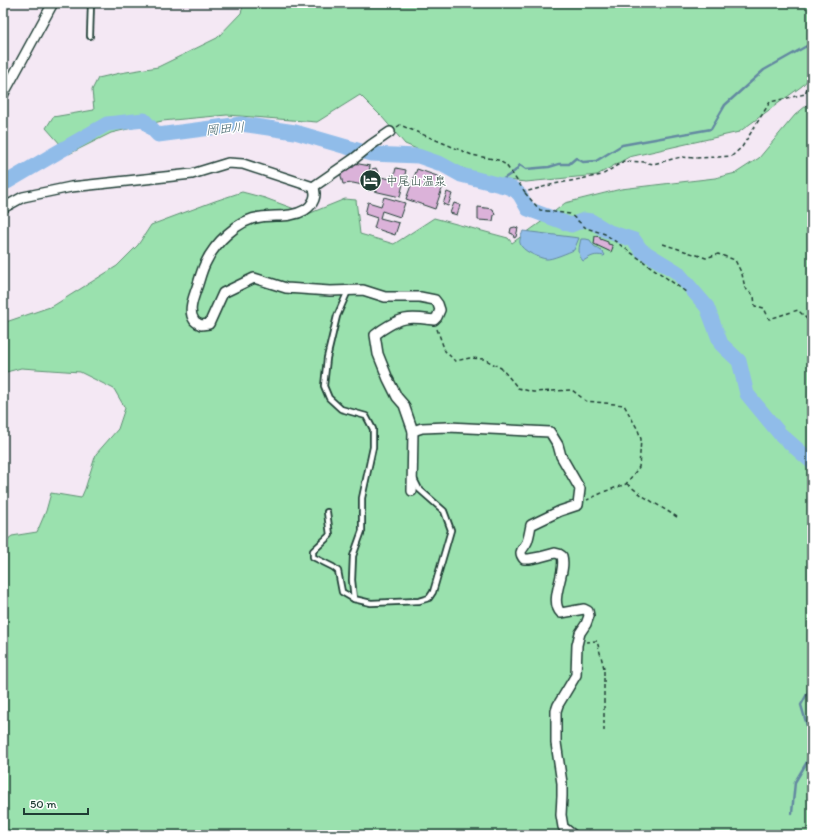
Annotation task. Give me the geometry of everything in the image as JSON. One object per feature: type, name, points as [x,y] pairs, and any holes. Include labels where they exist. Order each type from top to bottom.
[{"type":"street","points":[[3,95],[53,3]]},
{"type":"street","points":[[313,187],[390,132]]},
{"type":"street","points":[[3,208],[23,196],[71,187],[192,174],[228,163],[243,164],[313,187]]},
{"type":"street","points":[[313,187],[315,190],[315,198],[311,205],[305,210],[292,215],[259,217],[242,223],[224,236],[204,265],[192,303],[191,311],[194,319],[201,325],[209,324],[223,294],[254,278],[286,288],[330,291],[363,290],[385,297],[420,297],[434,300],[438,304],[440,310],[434,320],[423,318],[405,319],[383,328],[375,335],[378,354],[397,397],[404,405],[413,431],[412,491]]},
{"type":"street","points":[[413,431],[422,428],[448,427],[550,432],[558,445],[560,456],[580,489],[578,505],[560,511],[531,525],[527,542],[521,550],[521,556],[524,559],[555,553],[562,556],[564,564],[558,590],[558,610],[561,613],[584,609],[588,611],[589,616],[580,633],[578,642],[576,675],[558,705],[556,712],[556,743],[562,783],[561,821],[563,827],[573,835]]},
{"type":"lane","points":[[90,36],[91,3]]},
{"type":"lane","points":[[348,290],[337,316],[327,358],[324,386],[330,398],[341,409],[366,416],[373,429],[373,447],[362,498],[362,531],[354,556],[352,580],[354,599]]},
{"type":"lane","points":[[327,512],[330,535],[313,551],[313,557],[338,571],[342,592],[354,599],[371,603],[419,601],[429,598],[433,592],[451,530],[444,511],[419,489],[412,476]]},
{"type":"path","points":[[525,192],[554,184],[602,175],[624,161],[653,164],[681,156],[703,158],[732,156],[742,147],[770,102],[805,94],[812,74]]},
{"type":"path","points":[[390,132],[400,125],[472,154],[498,160],[506,165],[540,210],[570,214],[586,228],[605,234],[686,292]]},
{"type":"path","points":[[663,244],[706,258],[718,254],[735,260],[742,274],[745,288],[754,296],[755,306],[764,308],[769,319],[798,310],[812,324]]},
{"type":"path","points":[[434,320],[445,351],[455,361],[470,358],[484,358],[501,368],[518,388],[532,392],[572,390],[586,401],[624,405],[638,430],[640,439],[639,467],[626,484],[606,491],[578,505]]},
{"type":"path","points":[[626,484],[642,496],[677,517]]},
{"type":"path","points":[[578,642],[597,642],[604,668],[604,734]]},
{"type":"green space","points":[[244,3],[812,3],[812,75],[802,86],[739,132],[629,157],[597,175],[526,182],[486,178],[405,144],[382,117],[360,95],[317,122],[227,115],[162,121],[111,133],[69,154],[46,128],[53,117],[94,110],[92,90],[98,78],[158,67],[217,38],[241,13]]},
{"type":"green space","points":[[812,101],[812,835],[3,835],[3,543],[12,536],[37,532],[46,511],[51,493],[81,498],[96,454],[118,429],[125,408],[114,389],[80,372],[21,368],[3,373],[3,323],[53,306],[117,266],[138,245],[151,225],[242,192],[265,198],[308,214],[345,199],[356,200],[360,234],[394,244],[434,218],[508,238],[512,243],[565,203],[621,189],[715,178],[736,173],[759,158],[795,115]]},
{"type":"water","points":[[523,231],[579,238],[574,250],[546,259],[531,254],[521,246],[520,240]]},
{"type":"water","points":[[581,239],[590,240],[594,246],[605,255],[593,256],[583,261],[579,253]]},
{"type":"building","points":[[354,163],[370,166],[369,173],[373,174],[372,169],[376,168],[380,177],[391,179],[392,175],[394,176],[396,168],[406,170],[400,197],[374,191],[376,185],[367,184],[367,186],[353,183],[343,184],[340,172],[348,171],[347,168],[354,167]]},
{"type":"building","points":[[417,169],[440,177],[437,184],[443,186],[435,209],[406,199]]},
{"type":"building","points":[[447,192],[452,194],[448,206],[443,204]]},
{"type":"building","points":[[384,197],[405,203],[400,217],[382,211],[380,218],[399,223],[395,235],[374,228],[377,218],[365,214],[368,202],[381,206]]},
{"type":"building","points":[[454,203],[460,205],[457,215],[450,213]]},
{"type":"building","points":[[478,207],[493,209],[495,215],[493,221],[478,220]]},
{"type":"building","points":[[511,228],[518,228],[516,237],[514,238],[513,234],[510,233]]},
{"type":"building","points":[[595,236],[600,237],[600,239],[612,245],[613,247],[611,252],[594,244]]},
{"type":"waterway","points":[[496,184],[515,171],[520,165],[526,169],[569,164],[576,158],[583,162],[596,161],[622,145],[711,129],[725,105],[764,70],[812,43]]},
{"type":"waterway","name":"岡田川","points":[[3,182],[7,182],[107,124],[144,120],[158,135],[241,124],[295,132],[371,154],[418,156],[441,164],[461,175],[508,187],[515,190],[520,195],[528,209],[571,225],[584,220],[591,221],[609,232],[634,240],[641,250],[677,272],[707,307],[721,344],[739,361],[747,394],[780,434],[812,462]]},
{"type":"waterway","points":[[812,685],[801,705],[808,729],[812,736]]},
{"type":"waterway","points":[[792,813],[795,782],[807,762],[812,747]]},
{"type":"place","name":"中尾山温泉","points":[[371,181]]}]
